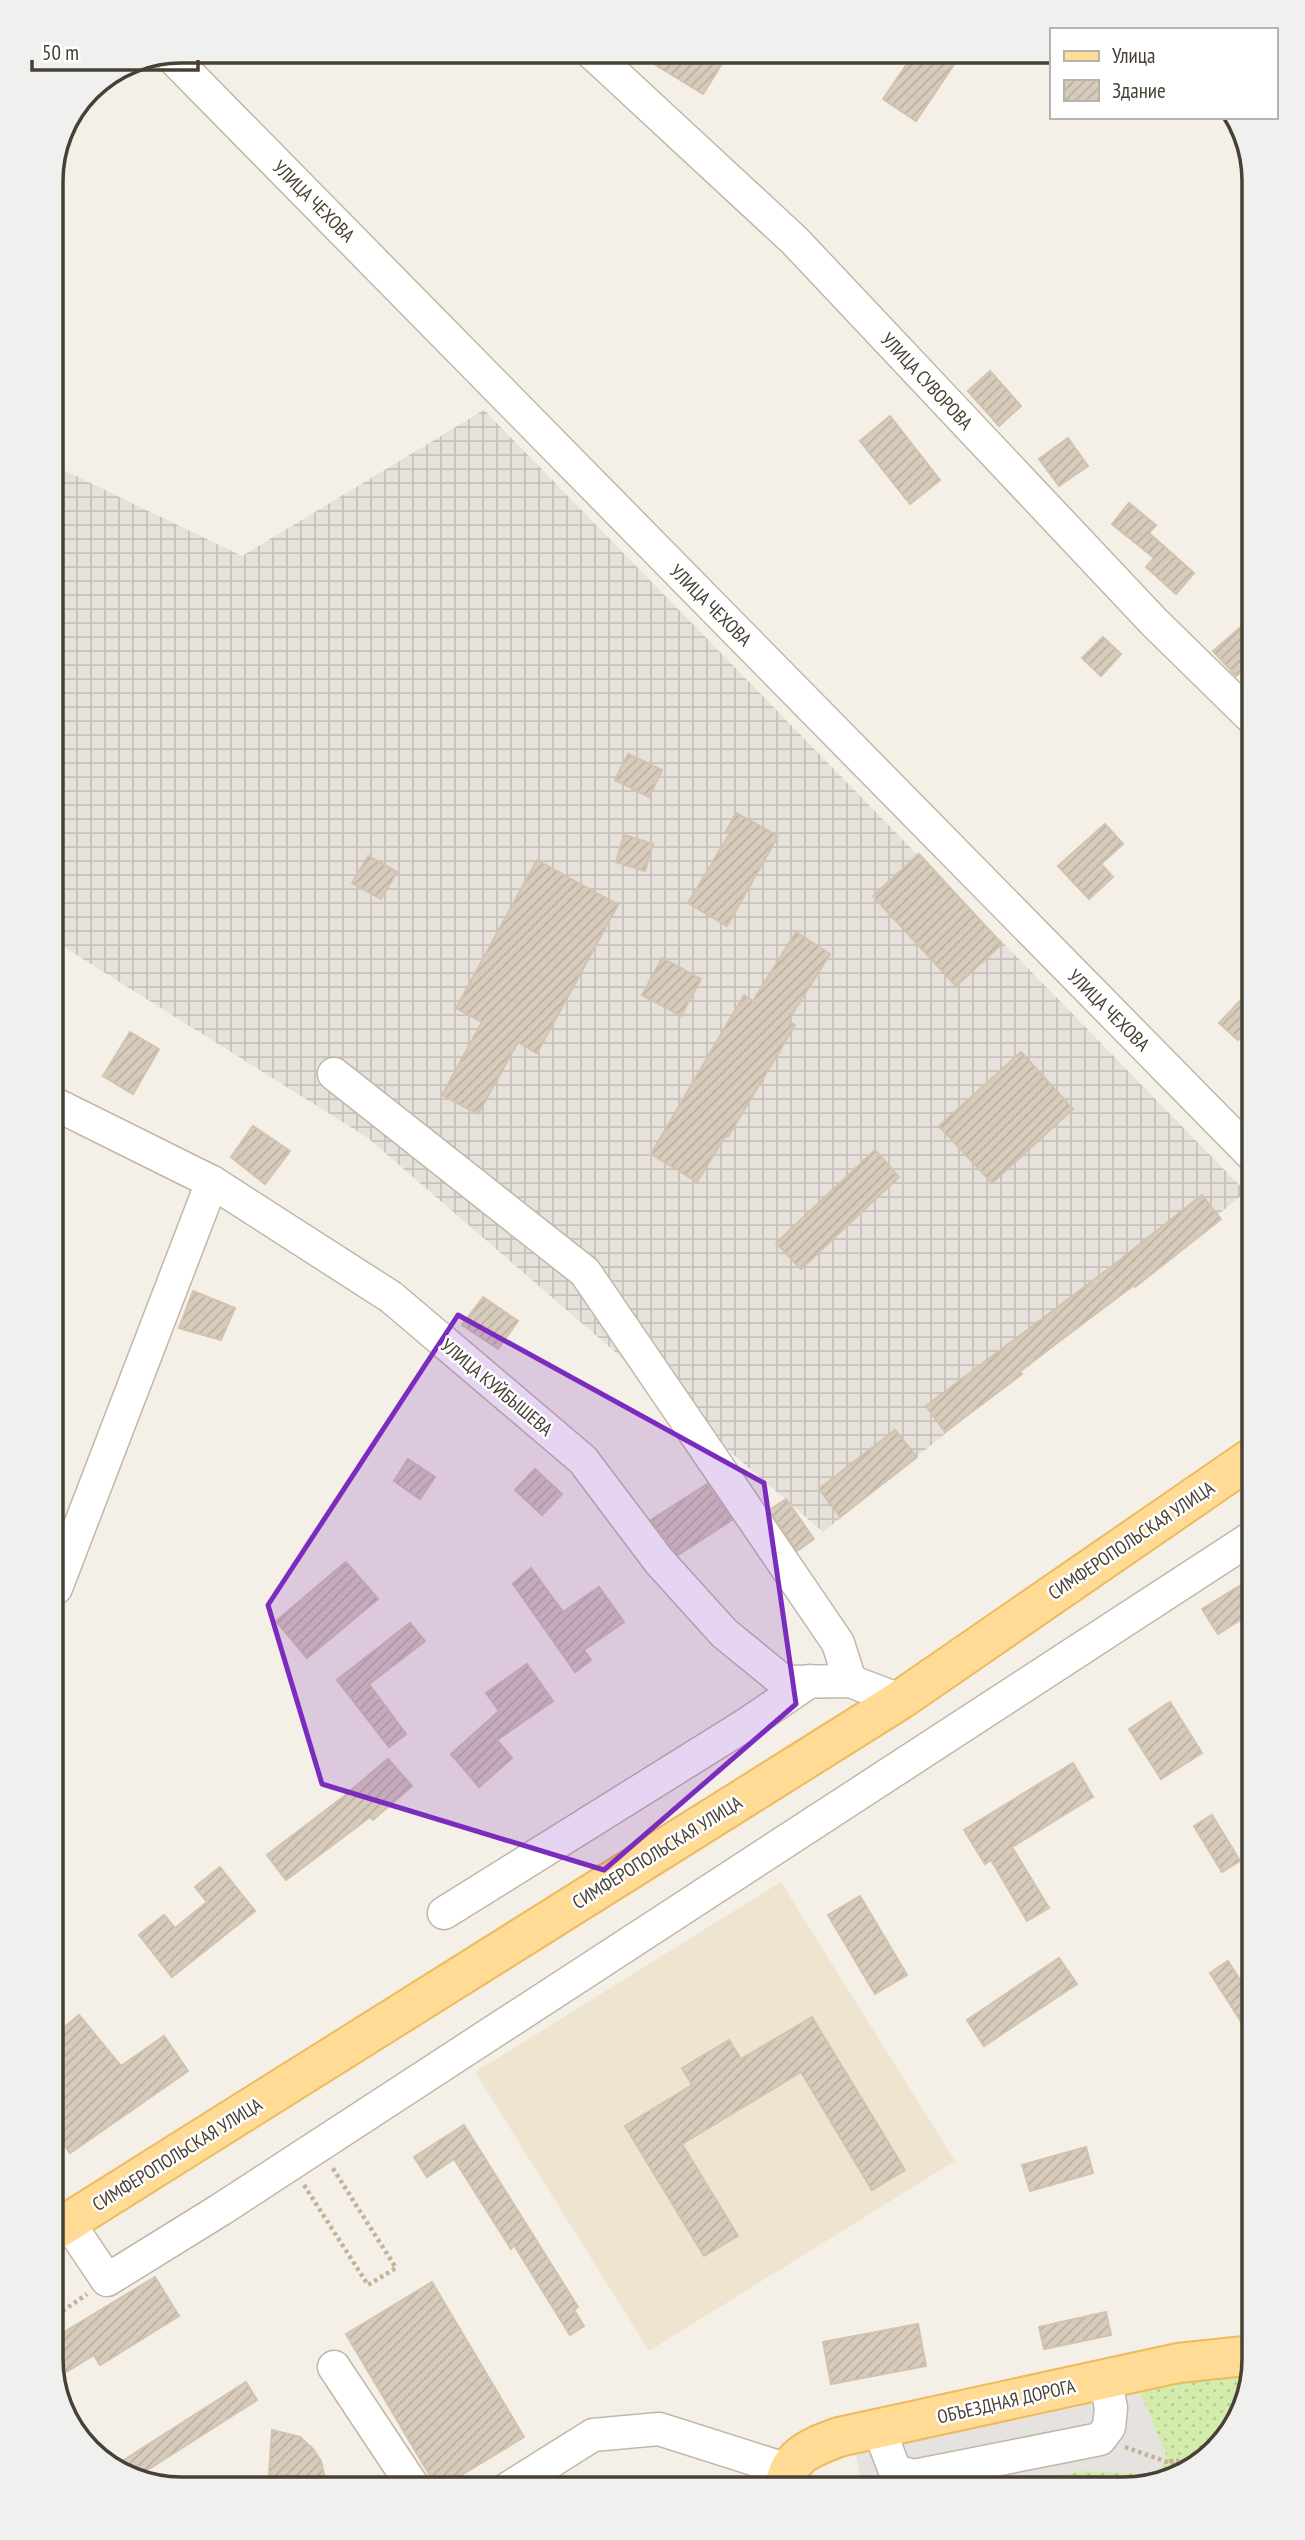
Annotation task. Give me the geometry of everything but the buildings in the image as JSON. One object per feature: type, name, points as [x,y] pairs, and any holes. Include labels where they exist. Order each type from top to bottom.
[{"type":"main road","name":"СИМФЕРОПОЛЬСКАЯ УЛИЦА","points":[[63,2225],[900,1700],[1242,1464]]},
{"type":"main road","name":"ОБЪЕЗДНАЯ ДОРОГА","points":[[787,2477],[795,2461],[809,2448],[839,2437],[1178,2363],[1242,2356]]},
{"type":"street","name":"УЛИЦА ЧЕХОВА","points":[[178,63],[1242,1145]]},
{"type":"street","name":"УЛИЦА СУВОРОВА","points":[[603,63],[795,241],[1154,622],[1242,708]]},
{"type":"street","points":[[334,1074],[585,1272],[838,1643],[849,1681]]},
{"type":"street","name":"УЛИЦА КУЙБЫШЕВА","points":[[63,1110],[212,1182],[391,1297],[583,1461],[659,1561],[724,1633],[784,1682],[849,1681],[900,1700]]},
{"type":"street","points":[[63,1570],[212,1182]]},
{"type":"street","points":[[63,2230],[107,2280],[318,2146],[1242,1544]]},
{"type":"street","points":[[444,1913],[750,1722],[810,1681]]},
{"type":"street","points":[[334,2367],[407,2477]]},
{"type":"street","points":[[879,2429],[895,2472],[914,2476],[1100,2439],[1109,2427],[1111,2408],[1105,2378]]},
{"type":"street","points":[[526,2477],[593,2435],[659,2429],[779,2477]]},
{"type":"path","points":[[290,2163],[368,2285],[396,2267],[318,2146]]},
{"type":"path","points":[[63,2311],[107,2280]]},
{"type":"path","points":[[1100,2439],[1175,2465]]},
{"type":"path","points":[[1165,2461],[1183,2461]]},
{"type":"highlighted area","points":[[458,1315],[764,1483],[796,1704],[604,1870],[322,1784],[268,1605]]},
{"type":"shaded area","points":[[484,410],[1242,1188],[1242,1195],[823,1532],[368,1138],[63,947],[63,470],[242,556]]},
{"type":"shaded area","points":[[781,1882],[955,2161],[649,2351],[475,2072]]},
{"type":"shaded area","points":[[1139,2390],[1166,2454],[1161,2471],[1151,2474],[1080,2471],[1049,2477],[860,2477],[856,2455]]},
{"type":"green space","points":[[1194,2374],[1241,2374],[1230,2411],[1213,2437],[1183,2461],[1147,2475],[878,2477],[973,2422]]}]
